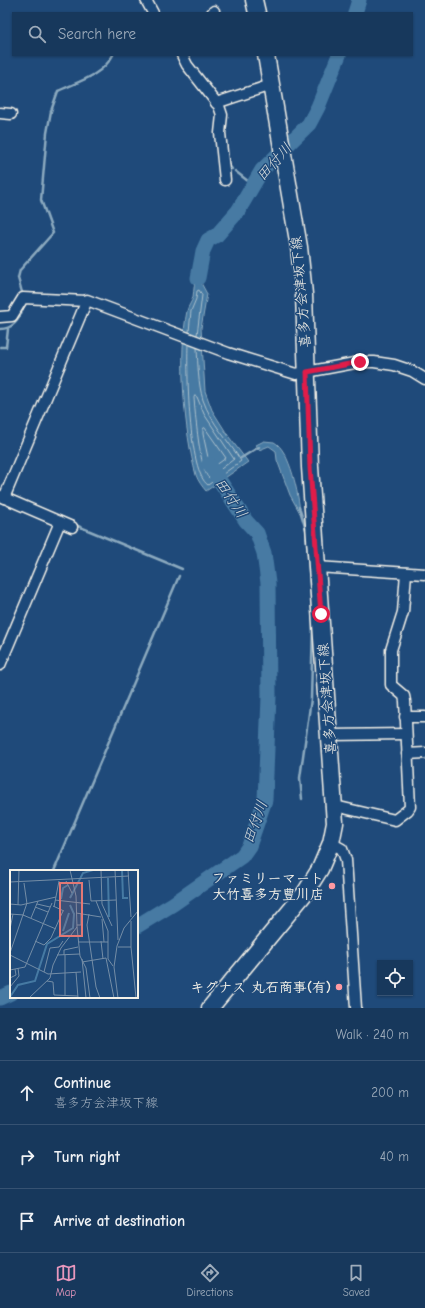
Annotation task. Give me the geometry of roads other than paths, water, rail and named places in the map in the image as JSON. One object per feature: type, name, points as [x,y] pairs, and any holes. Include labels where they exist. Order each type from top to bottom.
[{"type":"main road","points":[[254,0],[257,12]]},
{"type":"main road","name":"喜多方会津坂下線","points":[[210,1008],[305,893],[320,869],[331,843],[335,822],[310,467],[305,311],[299,247],[266,56]]},
{"type":"street","points":[[146,0],[152,12]]},
{"type":"street","points":[[182,56],[187,65],[216,103],[222,115],[220,134],[226,180]]},
{"type":"street","points":[[216,103],[271,85]]},
{"type":"street","points":[[0,113],[11,114]]},
{"type":"street","points":[[0,318],[12,316],[23,298],[86,301],[286,372],[296,374],[360,362],[379,362],[412,372],[425,379]]},
{"type":"street","points":[[72,527],[2,497],[86,301]]},
{"type":"street","points":[[0,665],[60,522]]},
{"type":"street","points":[[317,567],[425,574]]},
{"type":"street","points":[[335,806],[390,820],[395,820],[408,810],[410,801],[404,696],[391,685],[390,656],[403,612],[406,573]]},
{"type":"street","points":[[405,717],[425,717]]},
{"type":"street","points":[[330,735],[406,734]]},
{"type":"street","points":[[407,754],[425,753]]},
{"type":"street","points":[[331,843],[342,849],[346,860],[356,1008]]},
{"type":"water","points":[[204,253],[200,281],[207,294],[201,328],[205,391],[212,410],[229,437],[248,462],[206,491],[197,477],[188,438],[183,371],[184,329],[187,311],[193,297],[197,269]]},
{"type":"water","points":[[264,441],[274,442],[285,454],[296,485],[300,513],[290,495],[277,460],[276,451],[269,446],[259,450],[256,445]]},
{"type":"waterway","name":"田付川","points":[[355,12],[359,0]]},
{"type":"waterway","points":[[23,296],[18,278],[20,270],[53,233],[41,200],[47,133],[51,111],[58,91],[96,73],[112,56]]},
{"type":"waterway","name":"田付川","points":[[198,278],[203,251],[208,240],[217,235],[238,211],[262,170],[309,124],[318,107],[339,56]]},
{"type":"waterway","points":[[228,164],[232,169]]},
{"type":"waterway","points":[[235,171],[253,185]]},
{"type":"waterway","points":[[0,329],[5,329],[12,325],[20,316],[23,307]]},
{"type":"waterway","points":[[0,347],[6,347],[8,329]]},
{"type":"waterway","points":[[241,458],[259,447]]},
{"type":"waterway","name":"田付川","points":[[138,925],[173,904],[242,856],[249,846],[265,800],[269,696],[268,583],[264,553],[257,533],[246,521],[209,464]]},
{"type":"waterway","points":[[299,507],[306,530],[313,623],[311,699],[300,778],[302,799]]},
{"type":"waterway","points":[[73,524],[182,569]]},
{"type":"waterway","points":[[54,870],[179,576]]},
{"type":"waterway","name":"田付川","points":[[0,998],[10,993]]},
{"type":"place","name":"ファミリーマート 大竹喜多方豊川店","points":[[332,886]]},
{"type":"place","name":"キグナス 丸石商事(有)","points":[[339,987]]}]
